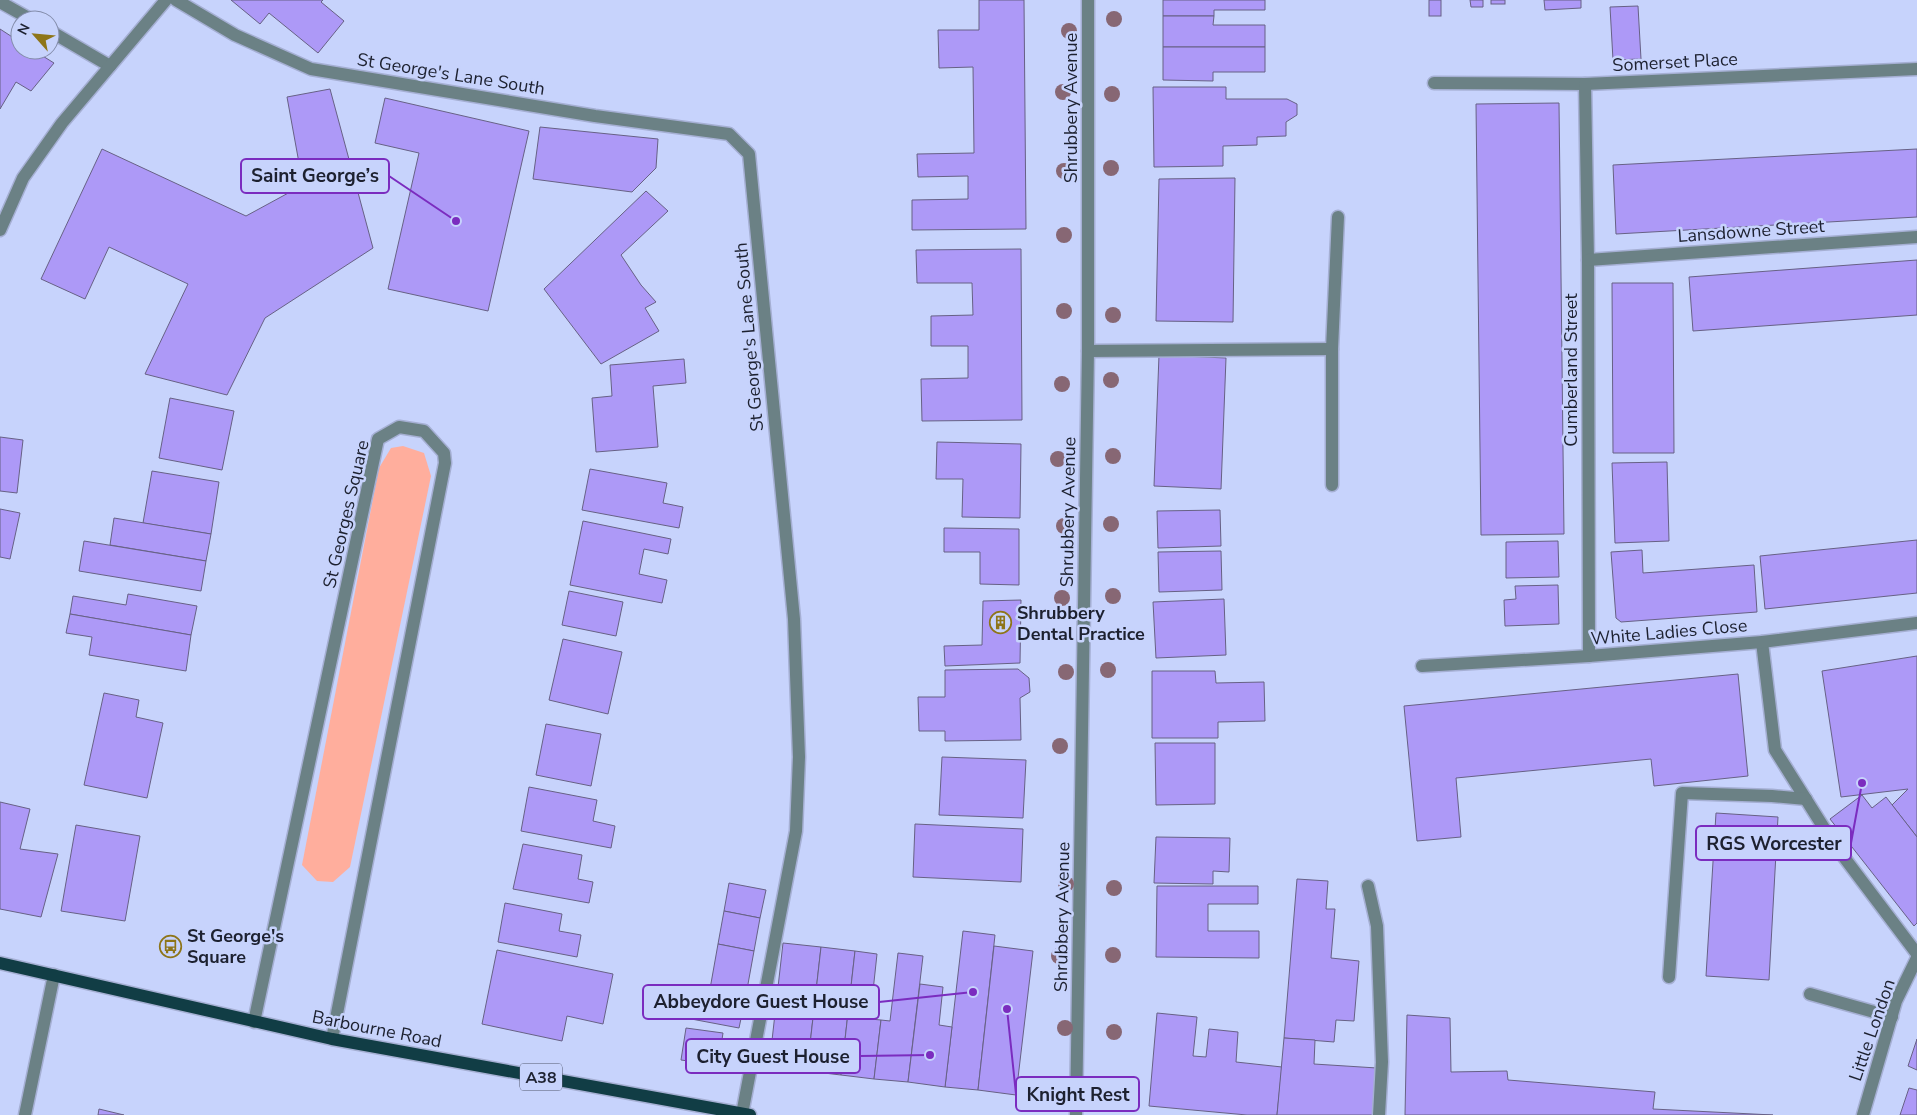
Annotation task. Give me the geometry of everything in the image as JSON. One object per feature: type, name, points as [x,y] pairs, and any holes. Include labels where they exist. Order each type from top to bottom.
[{"type":"main road","name":"Barbourne Road","points":[[0,963],[332,1039],[746,1114]]},
{"type":"street","points":[[0,230],[23,178],[62,123],[166,0]]},
{"type":"street","name":"St George's Lane South","points":[[176,0],[235,35],[311,69],[594,116],[729,134],[750,154],[794,619],[799,758],[796,831],[746,1114]]},
{"type":"street","name":"Shrubbery Avenue","points":[[1076,1115],[1088,351],[1088,0]]},
{"type":"street","points":[[0,2],[14,10]]},
{"type":"street","points":[[60,37],[110,66]]},
{"type":"street","name":"Somerset Place","points":[[1434,82],[1586,84],[1917,68]]},
{"type":"street","name":"Cumberland Street","points":[[1586,84],[1589,656]]},
{"type":"street","points":[[1332,484],[1332,349],[1338,218]]},
{"type":"street","name":"Lansdowne Street","points":[[1588,260],[1917,237]]},
{"type":"street","points":[[1088,351],[1332,349]]},
{"type":"street","name":"St Georges Square","points":[[254,1022],[378,439],[399,427],[424,431],[444,453],[445,463],[332,1039]]},
{"type":"street","name":"White Ladies Close","points":[[1422,666],[1589,656],[1762,642],[1917,623]]},
{"type":"street","points":[[1762,642],[1775,750],[1834,844],[1917,954]]},
{"type":"street","points":[[1669,977],[1682,793],[1806,799]]},
{"type":"street","points":[[1368,886],[1377,926],[1382,1062],[1379,1115]]},
{"type":"street","name":"Little London","points":[[1863,1115],[1896,1001],[1917,958]]},
{"type":"street","points":[[26,1115],[54,975]]},
{"type":"street","points":[[1810,994],[1892,1017]]},
{"type":"shaded area","points":[[403,446],[424,453],[431,476],[350,867],[333,882],[317,881],[302,865],[379,468],[391,448]]},
{"type":"building","points":[[231,0],[323,0],[321,2],[344,21],[318,53],[269,13],[260,24]]},
{"type":"building","points":[[979,0],[1024,0],[1026,229],[912,230],[912,200],[968,199],[968,176],[918,177],[917,154],[974,153],[973,67],[939,68],[938,30],[979,30]]},
{"type":"building","points":[[1163,0],[1265,0],[1265,10],[1214,10],[1214,16],[1163,16]]},
{"type":"building","points":[[1429,0],[1441,0],[1441,16],[1429,16]]},
{"type":"building","points":[[1470,0],[1483,0],[1483,7],[1471,7]]},
{"type":"building","points":[[1491,0],[1505,0],[1505,4],[1491,4]]},
{"type":"building","points":[[1544,0],[1581,0],[1581,8],[1545,10]]},
{"type":"building","points":[[1638,6],[1641,59],[1613,60],[1610,7]]},
{"type":"building","points":[[1163,16],[1214,16],[1213,25],[1265,25],[1265,47],[1163,47]]},
{"type":"building","points":[[0,29],[10,36],[10,60],[49,60],[54,63],[31,91],[16,82],[0,109]]},
{"type":"building","points":[[1163,47],[1265,47],[1265,72],[1213,72],[1213,81],[1163,80]]},
{"type":"building","points":[[1153,87],[1226,87],[1226,99],[1287,99],[1297,104],[1297,115],[1286,122],[1286,136],[1257,137],[1257,145],[1223,146],[1223,166],[1154,167]]},
{"type":"building","points":[[330,89],[373,248],[265,318],[227,395],[145,374],[188,284],[109,247],[85,299],[41,279],[102,149],[246,216],[303,185],[287,97]]},
{"type":"building","points":[[385,98],[529,131],[488,311],[388,289],[419,153],[375,143]]},
{"type":"building","points":[[1559,103],[1564,534],[1481,535],[1476,104]]},
{"type":"building","points":[[540,127],[658,139],[656,168],[632,192],[533,179]]},
{"type":"building","points":[[1917,149],[1917,217],[1616,234],[1613,165]]},
{"type":"building","points":[[1235,178],[1233,322],[1156,321],[1159,179]]},
{"type":"building","points":[[646,191],[668,211],[621,255],[641,285],[656,302],[645,308],[659,331],[601,364],[544,289]]},
{"type":"building","points":[[1021,249],[1022,420],[922,421],[921,379],[968,378],[968,346],[931,346],[931,316],[973,315],[972,283],[917,283],[916,250]]},
{"type":"building","points":[[1917,260],[1917,315],[1693,331],[1689,277]]},
{"type":"building","points":[[1612,283],[1673,283],[1674,453],[1613,453]]},
{"type":"building","points":[[1159,355],[1226,358],[1221,489],[1154,486]]},
{"type":"building","points":[[684,359],[686,383],[653,386],[658,447],[596,452],[592,398],[612,396],[610,365]]},
{"type":"building","points":[[170,398],[234,411],[222,470],[159,458]]},
{"type":"building","points":[[0,437],[23,440],[17,493],[0,491]]},
{"type":"building","points":[[937,442],[1021,444],[1020,518],[962,517],[963,479],[936,479]]},
{"type":"building","points":[[1667,462],[1669,541],[1615,543],[1612,463]]},
{"type":"building","points":[[590,469],[667,483],[663,503],[683,507],[679,528],[582,510]]},
{"type":"building","points":[[152,471],[219,482],[211,534],[143,523]]},
{"type":"building","points":[[0,509],[20,513],[10,559],[0,557]]},
{"type":"building","points":[[1220,510],[1221,546],[1158,548],[1157,511]]},
{"type":"building","points":[[114,518],[211,534],[206,561],[110,545]]},
{"type":"building","points":[[583,521],[671,539],[668,554],[644,549],[639,574],[667,580],[662,603],[570,585]]},
{"type":"building","points":[[944,528],[1019,529],[1019,585],[980,584],[980,552],[944,552]]},
{"type":"building","points":[[1917,540],[1917,593],[1765,609],[1760,556]]},
{"type":"building","points":[[84,541],[206,561],[201,591],[79,571]]},
{"type":"building","points":[[1558,541],[1559,577],[1506,578],[1506,542]]},
{"type":"building","points":[[1642,550],[1643,573],[1754,565],[1757,612],[1621,622],[1616,618],[1611,552]]},
{"type":"building","points":[[1221,551],[1222,590],[1159,592],[1158,552]]},
{"type":"building","points":[[1558,585],[1559,624],[1505,626],[1504,600],[1516,599],[1515,586]]},
{"type":"building","points":[[569,591],[623,602],[616,636],[562,625]]},
{"type":"building","points":[[128,594],[197,606],[191,635],[70,614],[73,596],[126,605]]},
{"type":"building","points":[[1224,599],[1226,655],[1156,658],[1153,602]]},
{"type":"building","name":"Shrubbery Dental Practice","points":[[1021,600],[1020,663],[945,666],[944,646],[982,645],[983,601]]},
{"type":"building","points":[[70,614],[191,635],[186,671],[89,655],[92,637],[66,633]]},
{"type":"building","points":[[563,639],[622,652],[608,714],[549,700]]},
{"type":"building","points":[[1917,656],[1917,837],[1892,805],[1908,789],[1841,797],[1822,671]]},
{"type":"building","points":[[1018,669],[1029,678],[1030,692],[1020,698],[1021,740],[945,741],[945,731],[919,731],[918,697],[945,697],[945,670]]},
{"type":"building","points":[[1152,671],[1215,671],[1216,683],[1264,682],[1265,721],[1218,722],[1218,738],[1152,738]]},
{"type":"building","points":[[1738,674],[1748,776],[1654,786],[1651,759],[1456,778],[1461,837],[1417,841],[1404,706]]},
{"type":"building","points":[[104,693],[139,700],[136,717],[163,723],[147,798],[84,785]]},
{"type":"building","points":[[546,724],[601,734],[591,786],[536,775]]},
{"type":"building","points":[[1155,743],[1215,743],[1215,804],[1156,805]]},
{"type":"building","points":[[942,757],[1026,760],[1023,818],[939,815]]},
{"type":"building","points":[[529,787],[597,800],[593,821],[615,826],[611,848],[521,831]]},
{"type":"building","points":[[1862,795],[1872,808],[1886,797],[1917,837],[1917,923],[1914,926],[1830,819]]},
{"type":"building","points":[[0,802],[30,809],[20,849],[58,854],[41,917],[0,909]]},
{"type":"building","points":[[1716,813],[1778,817],[1769,980],[1706,976]]},
{"type":"building","points":[[915,824],[1023,829],[1021,882],[913,877]]},
{"type":"building","points":[[76,825],[140,836],[125,921],[61,911]]},
{"type":"building","points":[[1156,837],[1230,838],[1229,872],[1213,871],[1213,884],[1154,883]]},
{"type":"building","points":[[523,844],[582,855],[578,879],[593,882],[589,903],[513,889]]},
{"type":"building","points":[[1297,879],[1328,881],[1326,909],[1335,909],[1331,958],[1359,961],[1354,1021],[1336,1020],[1334,1042],[1284,1038]]},
{"type":"building","points":[[729,883],[766,890],[760,918],[724,911]]},
{"type":"building","points":[[1157,886],[1258,886],[1258,904],[1208,904],[1208,931],[1259,931],[1259,958],[1156,957]]},
{"type":"building","points":[[505,903],[562,914],[559,931],[581,935],[577,957],[498,942]]},
{"type":"building","points":[[724,911],[760,918],[754,951],[718,944]]},
{"type":"building","points":[[963,931],[995,935],[978,1090],[945,1087]]},
{"type":"building","points":[[783,943],[821,947],[807,1071],[769,1067]]},
{"type":"building","points":[[718,944],[754,951],[746,995],[710,989]]},
{"type":"building","points":[[994,946],[1033,951],[1016,1095],[978,1090]]},
{"type":"building","points":[[821,947],[855,951],[841,1075],[807,1071]]},
{"type":"building","points":[[497,950],[613,974],[603,1024],[567,1016],[562,1041],[482,1024]]},
{"type":"building","points":[[855,951],[877,954],[870,1019],[881,1020],[874,1079],[841,1075]]},
{"type":"building","points":[[898,953],[923,956],[908,1082],[874,1079],[881,1020],[890,1021]]},
{"type":"building","points":[[920,984],[943,987],[939,1025],[952,1027],[945,1087],[908,1082]]},
{"type":"building","points":[[692,985],[746,995],[739,1028],[686,1018]]},
{"type":"building","points":[[1157,1013],[1197,1017],[1193,1056],[1206,1057],[1209,1029],[1238,1032],[1236,1062],[1282,1067],[1277,1115],[1247,1115],[1149,1106]]},
{"type":"building","points":[[1407,1015],[1450,1018],[1451,1072],[1507,1071],[1508,1080],[1655,1092],[1653,1109],[1773,1115],[1405,1115]]},
{"type":"building","points":[[686,1028],[723,1033],[718,1065],[681,1060]]},
{"type":"building","points":[[1284,1038],[1315,1040],[1314,1064],[1377,1068],[1374,1115],[1277,1115]]},
{"type":"building","points":[[1917,1039],[1917,1070],[1908,1066]]},
{"type":"building","points":[[1909,1088],[1917,1090],[1917,1115],[1900,1115]]},
{"type":"building","points":[[99,1109],[124,1115],[98,1115]]},
{"type":"place","name":"Saint George’s","points":[[456,221]]},
{"type":"place","name":"Shrubbery Dental Practice","points":[[1001,623]]},
{"type":"place","name":"RGS Worcester","points":[[1862,783]]},
{"type":"place","name":"St George's Square","points":[[171,946]]},
{"type":"place","name":"Abbeydore Guest House","points":[[973,992]]},
{"type":"place","name":"Knight Rest","points":[[1007,1009]]},
{"type":"place","name":"City Guest House","points":[[930,1055]]}]
